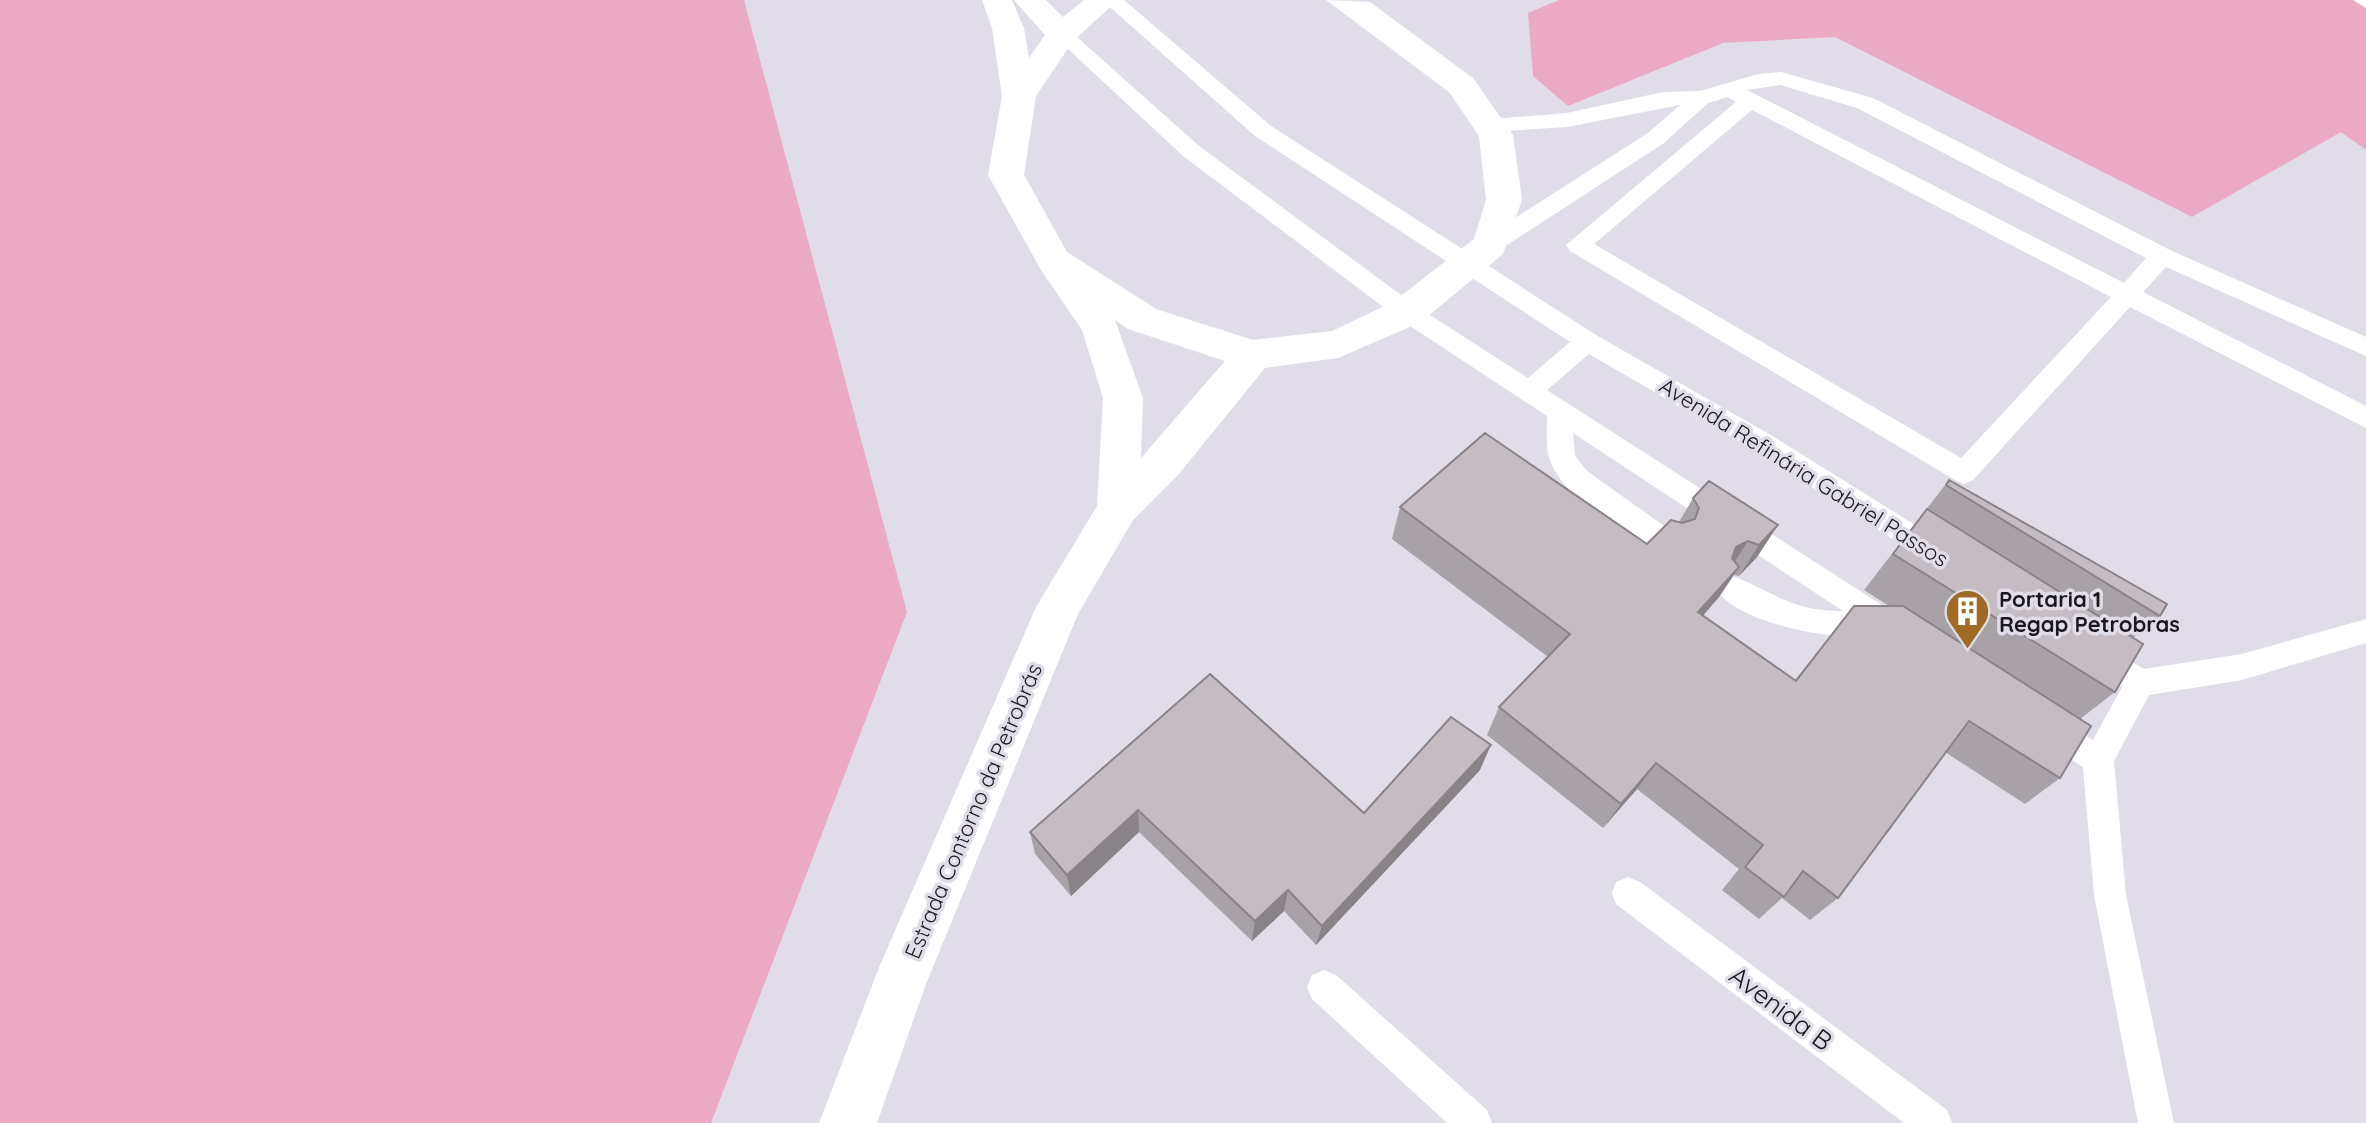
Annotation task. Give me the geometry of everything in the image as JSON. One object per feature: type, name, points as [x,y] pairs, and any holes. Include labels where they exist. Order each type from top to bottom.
[{"type":"main road","name":"Estrada Contorno da Petrobrás","points":[[997,0],[1008,28],[1019,96],[1006,175],[1054,261],[1100,327],[1123,398],[1118,508]]},
{"type":"main road","points":[[1029,0],[1062,34]]},
{"type":"main road","name":"Estrada Contorno da Petrobrás","points":[[1019,96],[1062,34],[1103,0]]},
{"type":"main road","points":[[1341,0],[1359,9],[1461,85],[1496,135],[1504,200],[1478,255]]},
{"type":"main road","name":"Estrada Contorno da Petrobrás","points":[[1054,261],[1142,319],[1253,355],[1338,344],[1407,312],[1478,255]]},
{"type":"main road","name":"Estrada Contorno da Petrobrás","points":[[848,1123],[899,984],[1059,607],[1118,508],[1163,463],[1253,355]]},
{"type":"lane","name":"Avenida Refinária Gabriel Passos","points":[[1112,0],[1263,131],[1478,255],[1587,341],[1765,444],[1953,563]]},
{"type":"lane","points":[[1062,34],[1191,151],[1407,312],[1908,637]]},
{"type":"lane","points":[[1489,125],[1567,120],[1663,99],[1701,98],[1781,78],[1865,103],[2162,256],[2366,347]]},
{"type":"lane","points":[[1728,89],[2366,418]]},
{"type":"lane","points":[[1478,255],[1656,138],[1701,98]]},
{"type":"lane","points":[[1751,100],[1578,245],[1964,473],[2162,256]]},
{"type":"lane","points":[[1529,391],[1587,341]]},
{"type":"lane","points":[[1560,411],[1562,456],[1568,467],[1588,487],[1664,541]]},
{"type":"lane","points":[[1729,587],[1776,614],[1819,623],[1882,620]]},
{"type":"lane","points":[[2073,640],[2140,683],[2242,667],[2366,631]]},
{"type":"lane","points":[[2140,683],[2098,760],[2110,895],[2136,1038],[2156,1123]]},
{"type":"lane","points":[[2027,714],[2098,760]]},
{"type":"lane","name":"Avenida B","points":[[1628,893],[1934,1123]]},
{"type":"lane","points":[[1324,987],[1474,1123]]},
{"type":"shaded area","points":[[0,0],[744,0],[907,612],[711,1123],[0,1123]]},
{"type":"shaded area","points":[[1559,0],[2366,0],[2366,150],[2341,132],[2192,217],[1835,37],[1723,43],[1568,106],[1533,76],[1528,13]]},
{"type":"building","points":[[1485,433],[1647,544],[1671,520],[1682,523],[1695,519],[1699,508],[1693,498],[1709,481],[1778,525],[1759,545],[1748,541],[1736,547],[1732,558],[1739,567],[1698,612],[1796,681],[1854,606],[1903,606],[2091,726],[2060,778],[1969,721],[1838,898],[1803,871],[1784,897],[1745,867],[1763,845],[1656,763],[1621,804],[1499,707],[1570,634],[1400,507]]},
{"type":"building","points":[[1949,480],[2167,604],[2160,616],[1946,485]]},
{"type":"building","points":[[1927,509],[2143,644],[2115,692],[1893,554]]},
{"type":"building","points":[[1210,674],[1364,813],[1451,717],[1491,745],[1322,926],[1288,890],[1255,921],[1138,810],[1067,875],[1030,832]]},
{"type":"place","name":"Portaria 1 Regap Petrobras","points":[[1968,651]]}]
